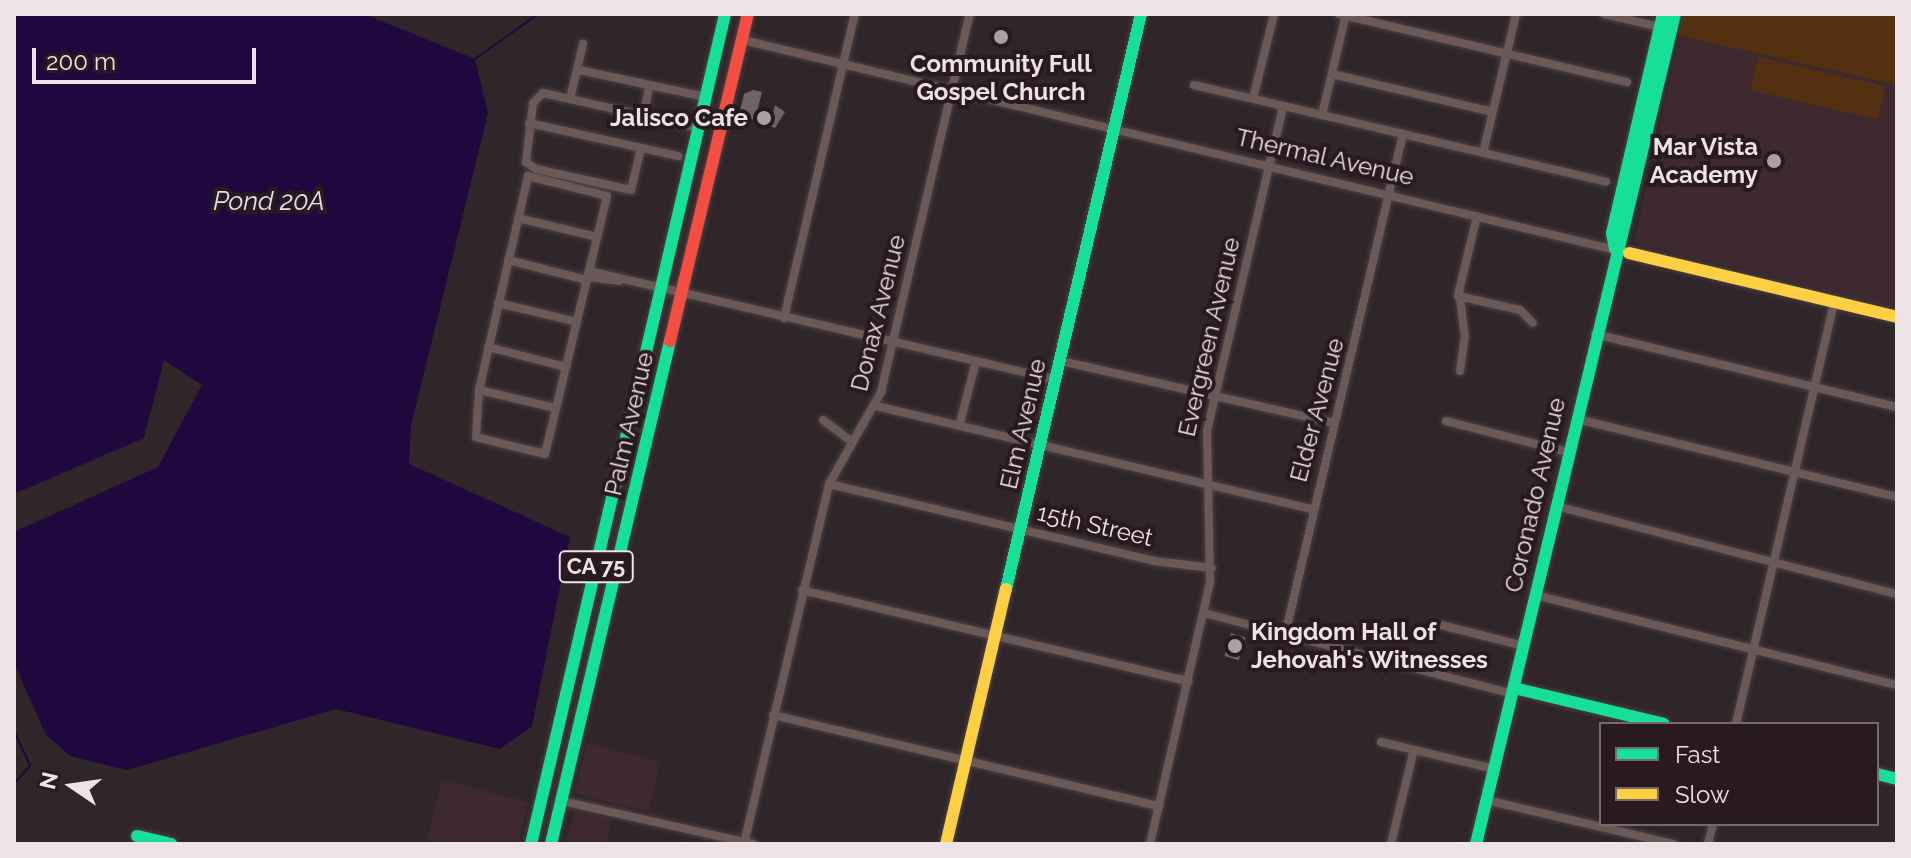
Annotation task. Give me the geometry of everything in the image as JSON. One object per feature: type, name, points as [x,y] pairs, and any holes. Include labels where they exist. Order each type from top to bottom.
[{"type":"main road","name":"Palm Avenue","points":[[531,844],[725,14]]},
{"type":"main road","name":"Palm Avenue","points":[[551,844],[748,14]]},
{"type":"main road","name":"Elm Avenue","points":[[946,844],[1141,14]]},
{"type":"main road","name":"Coronado Avenue","points":[[1476,844],[1615,249],[1624,236],[1665,24],[1675,14]]},
{"type":"main road","name":"Thermal Avenue","points":[[1629,253],[1897,317]]},
{"type":"main road","points":[[1513,691],[1655,722]]},
{"type":"main road","points":[[136,840],[171,844]]},
{"type":"street","points":[[784,318],[855,14]]},
{"type":"street","name":"Donax Avenue","points":[[747,843],[773,715],[829,484],[851,441],[876,406],[970,14]]},
{"type":"street","points":[[1253,99],[1274,14]]},
{"type":"street","points":[[1483,153],[1516,14]]},
{"type":"street","points":[[1604,14],[1665,24]]},
{"type":"street","points":[[1322,115],[1343,15],[1627,82]]},
{"type":"street","name":"Thermal Avenue","points":[[742,40],[1629,253]]},
{"type":"street","points":[[570,99],[583,44]]},
{"type":"street","points":[[579,70],[706,97]]},
{"type":"street","points":[[1332,74],[1493,112]]},
{"type":"street","points":[[1194,85],[1606,182]]},
{"type":"street","points":[[644,115],[649,87]]},
{"type":"street","points":[[641,148],[631,190],[526,162],[529,123],[543,93],[700,128]]},
{"type":"street","name":"Evergreen Avenue","points":[[1204,613],[1212,568],[1206,484],[1215,397],[1283,106]]},
{"type":"street","points":[[529,123],[678,156]]},
{"type":"street","name":"Elder Avenue","points":[[1285,635],[1312,509],[1403,134]]},
{"type":"street","points":[[528,176],[607,196],[597,237],[545,454],[476,437],[479,390],[528,176]]},
{"type":"street","points":[[1460,371],[1465,337],[1458,296],[1477,216]]},
{"type":"street","points":[[518,218],[597,237]]},
{"type":"street","points":[[508,260],[619,281],[1056,380]]},
{"type":"street","points":[[1458,296],[1520,310],[1533,323]]},
{"type":"street","points":[[1736,722],[1834,302]]},
{"type":"street","points":[[498,303],[577,322]]},
{"type":"street","points":[[1595,334],[1897,407]]},
{"type":"street","points":[[488,347],[566,367]]},
{"type":"street","points":[[960,423],[976,361]]},
{"type":"street","points":[[1061,361],[1334,423]]},
{"type":"street","points":[[479,390],[556,408]]},
{"type":"street","points":[[876,406],[960,423],[1312,509]]},
{"type":"street","points":[[1576,419],[1897,497]]},
{"type":"street","points":[[823,420],[851,441]]},
{"type":"street","points":[[1446,421],[1568,452]]},
{"type":"street","name":"15th Street","points":[[829,484],[1022,530],[1212,568]]},
{"type":"street","points":[[1556,506],[1897,594]]},
{"type":"street","points":[[802,590],[1188,681]]},
{"type":"street","points":[[1535,595],[1897,685]]},
{"type":"street","points":[[1150,844],[1204,613],[1513,691]]},
{"type":"street","points":[[1441,625],[1524,646]]},
{"type":"street","points":[[773,715],[1159,806]]},
{"type":"street","points":[[1381,742],[1494,769]]},
{"type":"street","points":[[1391,844],[1414,750]]},
{"type":"street","points":[[1486,800],[1674,844]]},
{"type":"street","points":[[562,801],[747,843]]},
{"type":"shaded area","points":[[1683,14],[1897,14],[1895,85],[1678,35]]},
{"type":"shaded area","name":"Mar Vista Academy","points":[[1680,35],[1894,85],[1897,77],[1897,308],[1634,243]]},
{"type":"shaded area","points":[[1758,57],[1886,86],[1878,120],[1750,90]]},
{"type":"shaded area","points":[[587,743],[661,761],[648,812],[574,793]]},
{"type":"shaded area","points":[[442,780],[528,802],[518,842],[426,844]]},
{"type":"shaded area","points":[[575,812],[612,820],[606,844],[564,844]]},
{"type":"water","name":"Pond 20A","points":[[14,14],[364,14],[475,59],[488,113],[411,426],[409,464],[570,537],[532,726],[500,749],[336,709],[127,770],[70,756],[46,735],[14,663],[14,532],[158,467],[202,385],[164,360],[144,438],[14,494]]},
{"type":"building","points":[[753,90],[762,92],[757,112],[772,116],[775,105],[785,112],[775,128],[739,114],[744,94]]},
{"type":"building","name":"Kingdom Hall of Jehovah's Witnesses","points":[[1231,633],[1245,637],[1239,660],[1224,656]]},
{"type":"waterway","points":[[475,59],[538,14]]},
{"type":"waterway","points":[[14,731],[30,766],[14,784]]},
{"type":"traffic: fast","points":[[531,844],[725,14]]},
{"type":"traffic: fast","points":[[1006,589],[1141,14]]},
{"type":"traffic: fast","points":[[1615,249],[1612,233],[1663,14]]},
{"type":"traffic: fast","points":[[1476,844],[1675,14]]},
{"type":"traffic: fast","points":[[551,844],[670,341]]},
{"type":"traffic: fast","points":[[1514,688],[1656,722]]},
{"type":"traffic: fast","points":[[1879,774],[1897,779]]},
{"type":"traffic: fast","points":[[137,836],[171,844]]},
{"type":"traffic: slow","points":[[1629,253],[1897,317]]},
{"type":"traffic: slow","points":[[946,844],[1006,589]]},
{"type":"traffic: jam","points":[[670,341],[748,14]]},
{"type":"place","name":"Community Full Gospel Church","points":[[1001,37]]},
{"type":"place","name":"Jalisco Cafe","points":[[764,118]]},
{"type":"place","name":"Mar Vista Academy","points":[[1774,161]]},
{"type":"place","name":"Kingdom Hall of Jehovah's Witnesses","points":[[1235,646]]}]
